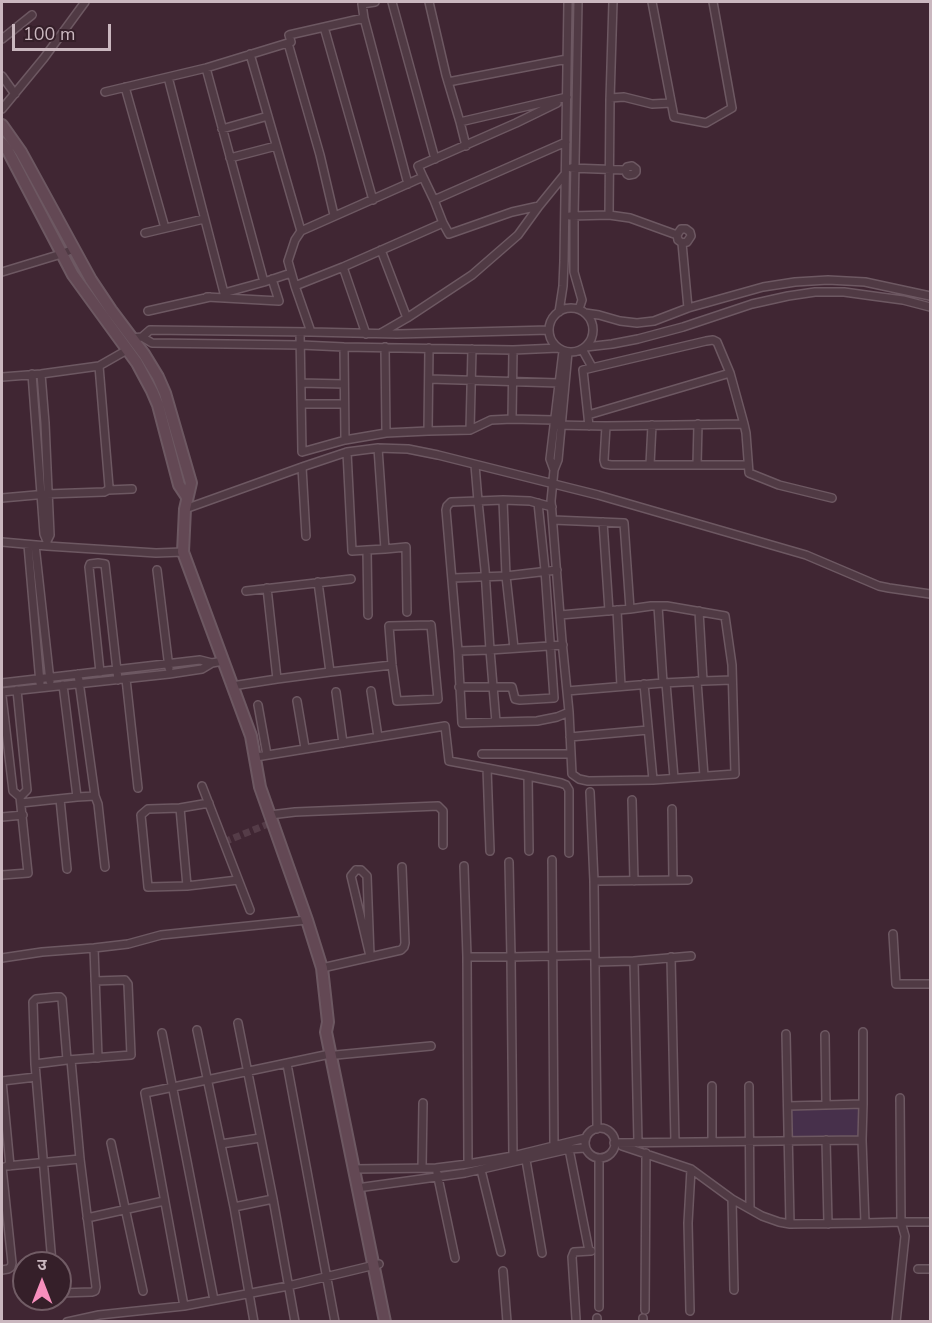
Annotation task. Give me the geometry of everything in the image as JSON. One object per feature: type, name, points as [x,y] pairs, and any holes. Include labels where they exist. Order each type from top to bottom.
[{"type":"street","points":[[2,109],[44,58],[85,2]]},
{"type":"street","points":[[375,2],[362,4],[364,18],[408,184]]},
{"type":"street","points":[[392,2],[435,159]]},
{"type":"street","points":[[429,2],[466,146]]},
{"type":"street","points":[[568,2],[566,142],[574,216],[574,272],[582,300],[582,311],[593,326],[593,334],[584,348]]},
{"type":"street","points":[[559,312],[563,286],[564,216],[578,56],[578,2]]},
{"type":"street","points":[[609,215],[613,2]]},
{"type":"street","points":[[652,2],[674,117],[706,123],[732,108],[713,2]]},
{"type":"street","points":[[2,39],[32,15]]},
{"type":"street","points":[[105,92],[206,68],[288,43],[291,42],[289,34],[364,18]]},
{"type":"street","points":[[324,27],[373,200]]},
{"type":"street","points":[[288,43],[320,155],[334,215]]},
{"type":"street","points":[[250,54],[300,231]]},
{"type":"street","points":[[448,82],[567,59]]},
{"type":"street","points":[[206,68],[264,282]]},
{"type":"street","points":[[2,76],[15,94]]},
{"type":"street","points":[[168,77],[224,293]]},
{"type":"street","points":[[125,87],[165,228]]},
{"type":"street","points":[[459,122],[567,97]]},
{"type":"street","points":[[539,206],[512,212],[449,234],[418,166],[516,123],[567,97]]},
{"type":"street","points":[[610,98],[624,97],[652,104],[671,104]]},
{"type":"street","points":[[222,129],[268,116]]},
{"type":"street","points":[[2,124],[21,152],[91,280],[137,338],[165,393],[191,483],[185,510],[183,552],[218,662],[232,686],[261,756]]},
{"type":"street","points":[[434,200],[566,142]]},
{"type":"street","points":[[2,144],[8,151],[84,291],[137,363],[158,405],[179,485],[187,497]]},
{"type":"street","points":[[230,158],[276,146]]},
{"type":"street","points":[[568,170],[626,170]]},
{"type":"street","points":[[381,333],[472,275],[518,235],[568,170]]},
{"type":"street","points":[[311,332],[288,261],[300,231],[423,177]]},
{"type":"street","points":[[564,216],[609,215],[630,218],[677,235]]},
{"type":"street","points":[[145,233],[204,219]]},
{"type":"street","points":[[295,286],[443,223]]},
{"type":"street","points":[[677,235],[683,229],[690,232],[689,240],[682,243]]},
{"type":"street","points":[[677,235],[678,240],[682,243],[688,308]]},
{"type":"street","points":[[2,272],[74,249]]},
{"type":"street","points":[[381,250],[407,318]]},
{"type":"street","points":[[344,267],[366,334]]},
{"type":"street","points":[[148,311],[224,293],[291,273]]},
{"type":"street","points":[[207,297],[279,301],[272,279]]},
{"type":"street","points":[[563,351],[553,344],[549,330],[550,323],[559,312],[566,309],[637,323],[654,321],[688,308],[764,287],[828,280],[865,282],[930,296]]},
{"type":"street","points":[[873,296],[886,287]]},
{"type":"street","points":[[903,300],[905,291]]},
{"type":"street","points":[[137,338],[152,343],[576,352],[584,348],[638,339],[752,304],[806,293],[844,292],[930,305]]},
{"type":"street","points":[[921,294],[930,305]]},
{"type":"street","points":[[712,302],[716,315]]},
{"type":"street","points":[[137,338],[150,330],[366,334],[549,330]]},
{"type":"street","points":[[300,332],[302,452],[345,440],[386,433],[470,430],[492,420],[513,418],[589,426],[744,423]]},
{"type":"street","points":[[397,334],[397,348]]},
{"type":"street","points":[[589,426],[583,370],[713,340],[717,342],[730,373],[744,423],[749,473],[779,485],[832,498]]},
{"type":"street","points":[[344,347],[345,440]]},
{"type":"street","points":[[385,347],[386,433]]},
{"type":"street","points":[[428,431],[429,348]]},
{"type":"street","points":[[584,348],[592,368]]},
{"type":"street","points":[[2,377],[99,366],[127,350]]},
{"type":"street","points":[[470,430],[472,350]]},
{"type":"street","points":[[513,350],[513,418]]},
{"type":"street","points":[[560,615],[658,606],[725,616],[732,665],[735,774],[652,780],[588,781],[572,774],[569,712],[560,615],[552,507],[552,483],[558,460],[556,424],[563,351]]},
{"type":"street","points":[[556,424],[563,351]]},
{"type":"street","points":[[99,366],[108,490]]},
{"type":"street","points":[[588,415],[730,373]]},
{"type":"street","points":[[32,374],[50,535],[47,543]]},
{"type":"street","points":[[41,374],[45,423],[44,494]]},
{"type":"street","points":[[429,379],[559,383]]},
{"type":"street","points":[[302,383],[344,384]]},
{"type":"street","points":[[302,404],[344,404]]},
{"type":"street","points":[[697,465],[698,424]]},
{"type":"street","points":[[650,465],[652,425]]},
{"type":"street","points":[[606,426],[605,464],[748,465]]},
{"type":"street","points":[[185,510],[347,452],[378,448],[408,449],[598,495],[806,555],[879,586],[930,594]]},
{"type":"street","points":[[378,448],[385,549]]},
{"type":"street","points":[[347,452],[352,551],[406,547],[407,612]]},
{"type":"street","points":[[475,465],[486,577],[496,722]]},
{"type":"street","points":[[302,467],[306,536]]},
{"type":"street","points":[[2,489],[2,498],[132,489]]},
{"type":"street","points":[[552,507],[530,501],[502,500],[450,502],[447,506],[462,723],[537,721],[569,712]]},
{"type":"street","points":[[502,500],[506,576],[514,648]]},
{"type":"street","points":[[538,503],[555,698]]},
{"type":"street","points":[[554,520],[624,523],[630,609]]},
{"type":"street","points":[[603,522],[621,686]]},
{"type":"street","points":[[2,542],[32,545],[47,543],[156,553],[183,552]]},
{"type":"street","points":[[32,545],[51,687]]},
{"type":"street","points":[[32,545],[41,688]]},
{"type":"street","points":[[367,550],[368,615]]},
{"type":"street","points":[[100,672],[89,567],[93,563],[105,564],[117,670],[122,680],[138,788]]},
{"type":"street","points":[[157,570],[169,674]]},
{"type":"street","points":[[453,579],[557,570]]},
{"type":"street","points":[[246,591],[351,579]]},
{"type":"street","points":[[318,582],[330,672]]},
{"type":"street","points":[[267,588],[277,679]]},
{"type":"street","points":[[658,606],[674,778]]},
{"type":"street","points":[[699,611],[704,776]]},
{"type":"street","points":[[431,625],[438,699],[397,701],[392,665],[389,626],[431,625]]},
{"type":"street","points":[[458,651],[563,645]]},
{"type":"street","points":[[2,683],[200,660],[218,662]]},
{"type":"street","points":[[2,875],[28,873],[21,800],[13,791],[2,694],[17,690],[169,674],[202,669],[218,662]]},
{"type":"street","points":[[232,686],[392,665]]},
{"type":"street","points":[[78,674],[105,867]]},
{"type":"street","points":[[459,687],[512,687],[515,699],[520,700],[555,698],[567,693],[621,686],[732,680]]},
{"type":"street","points":[[644,684],[652,780]]},
{"type":"street","points":[[63,685],[77,797]]},
{"type":"street","points":[[17,690],[27,790],[21,800]]},
{"type":"street","points":[[371,691],[378,737]]},
{"type":"street","points":[[336,692],[343,742]]},
{"type":"street","points":[[297,700],[305,748]]},
{"type":"street","points":[[258,705],[260,787],[322,969],[328,1022],[326,1032],[333,1054],[361,1187],[385,1322]]},
{"type":"street","points":[[261,756],[445,726],[449,761],[566,785],[569,790],[569,853]]},
{"type":"street","points":[[570,737],[648,730]]},
{"type":"street","points":[[482,754],[571,754]]},
{"type":"street","points":[[487,768],[490,851]]},
{"type":"street","points":[[528,776],[529,851]]},
{"type":"street","points":[[202,786],[250,910]]},
{"type":"street","points":[[590,792],[594,881],[597,1129]]},
{"type":"street","points":[[21,800],[60,800],[95,796]]},
{"type":"street","points":[[60,800],[67,869]]},
{"type":"street","points":[[632,800],[634,881]]},
{"type":"street","points":[[209,803],[180,808],[148,808],[141,816],[148,887],[187,886],[238,880]]},
{"type":"street","points":[[270,815],[438,806],[443,810],[443,845]]},
{"type":"street","points":[[180,808],[187,886]]},
{"type":"street","points":[[672,809],[673,880]]},
{"type":"street","points":[[2,817],[23,815]]},
{"type":"street","points":[[552,860],[554,1146]]},
{"type":"street","points":[[509,862],[513,1156]]},
{"type":"street","points":[[464,866],[468,1164]]},
{"type":"street","points":[[322,969],[401,950],[405,943],[402,867]]},
{"type":"street","points":[[351,876],[356,881],[363,880],[367,876],[370,956],[351,876]]},
{"type":"street","points":[[594,881],[688,880]]},
{"type":"street","points":[[2,958],[128,944],[161,936],[307,920]]},
{"type":"street","points":[[893,934],[896,984],[930,984]]},
{"type":"street","points":[[94,948],[98,1058]]},
{"type":"street","points":[[467,957],[553,956],[634,961],[691,956]]},
{"type":"street","points":[[671,957],[675,1142]]},
{"type":"street","points":[[634,961],[638,1143]]},
{"type":"street","points":[[35,1064],[131,1055],[128,984],[125,980],[95,981]]},
{"type":"street","points":[[51,1251],[35,1064],[33,1002],[36,999],[60,997],[96,1287],[92,1292],[72,1293]]},
{"type":"street","points":[[237,1023],[273,1199],[295,1322]]},
{"type":"street","points":[[197,1030],[234,1207],[254,1322]]},
{"type":"street","points":[[863,1032],[862,1140],[865,1223]]},
{"type":"street","points":[[162,1033],[214,1300]]},
{"type":"street","points":[[786,1034],[790,1224]]},
{"type":"street","points":[[825,1035],[826,1106]]},
{"type":"street","points":[[184,1306],[145,1094],[333,1054],[431,1046]]},
{"type":"street","points":[[287,1064],[335,1322]]},
{"type":"street","points":[[2,1270],[11,1267],[12,1263],[2,1081],[36,1077]]},
{"type":"street","points":[[712,1086],[712,1142]]},
{"type":"street","points":[[749,1086],[750,1209]]},
{"type":"street","points":[[896,1322],[905,1240],[901,1222],[900,1098]]},
{"type":"street","points":[[422,1168],[423,1103]]},
{"type":"street","points":[[788,1106],[863,1104]]},
{"type":"street","points":[[597,1129],[603,1129],[609,1131],[613,1136],[614,1143],[613,1150],[599,1159],[585,1148],[586,1138],[597,1129]]},
{"type":"street","points":[[220,1144],[260,1138]]},
{"type":"street","points":[[356,1169],[436,1168],[468,1164],[513,1156],[586,1138]]},
{"type":"street","points":[[826,1140],[828,1224]]},
{"type":"street","points":[[614,1143],[862,1140]]},
{"type":"street","points":[[111,1143],[143,1291]]},
{"type":"street","points":[[614,1143],[691,1169],[732,1199],[762,1216],[779,1222],[790,1224],[930,1222]]},
{"type":"street","points":[[361,1187],[481,1170],[569,1149],[585,1148]]},
{"type":"street","points":[[569,1149],[589,1251]]},
{"type":"street","points":[[644,1316],[646,1153]]},
{"type":"street","points":[[5,1167],[80,1159]]},
{"type":"street","points":[[599,1159],[599,1307]]},
{"type":"street","points":[[526,1160],[543,1253]]},
{"type":"street","points":[[436,1168],[455,1258]]},
{"type":"street","points":[[690,1311],[688,1223],[691,1169]]},
{"type":"street","points":[[481,1170],[501,1252]]},
{"type":"street","points":[[234,1207],[273,1199]]},
{"type":"street","points":[[732,1199],[734,1290]]},
{"type":"street","points":[[87,1218],[164,1201]]},
{"type":"street","points":[[576,1319],[572,1257],[574,1252],[599,1250]]},
{"type":"street","points":[[67,1322],[184,1306],[327,1278],[376,1265]]},
{"type":"street","points":[[376,1265],[389,1322]]},
{"type":"street","points":[[918,1269],[930,1269]]},
{"type":"street","points":[[503,1272],[507,1322]]},
{"type":"shaded area","points":[[859,1108],[860,1136],[791,1138],[791,1110]]},
{"type":"tunnel","points":[[224,842],[273,822]]}]
